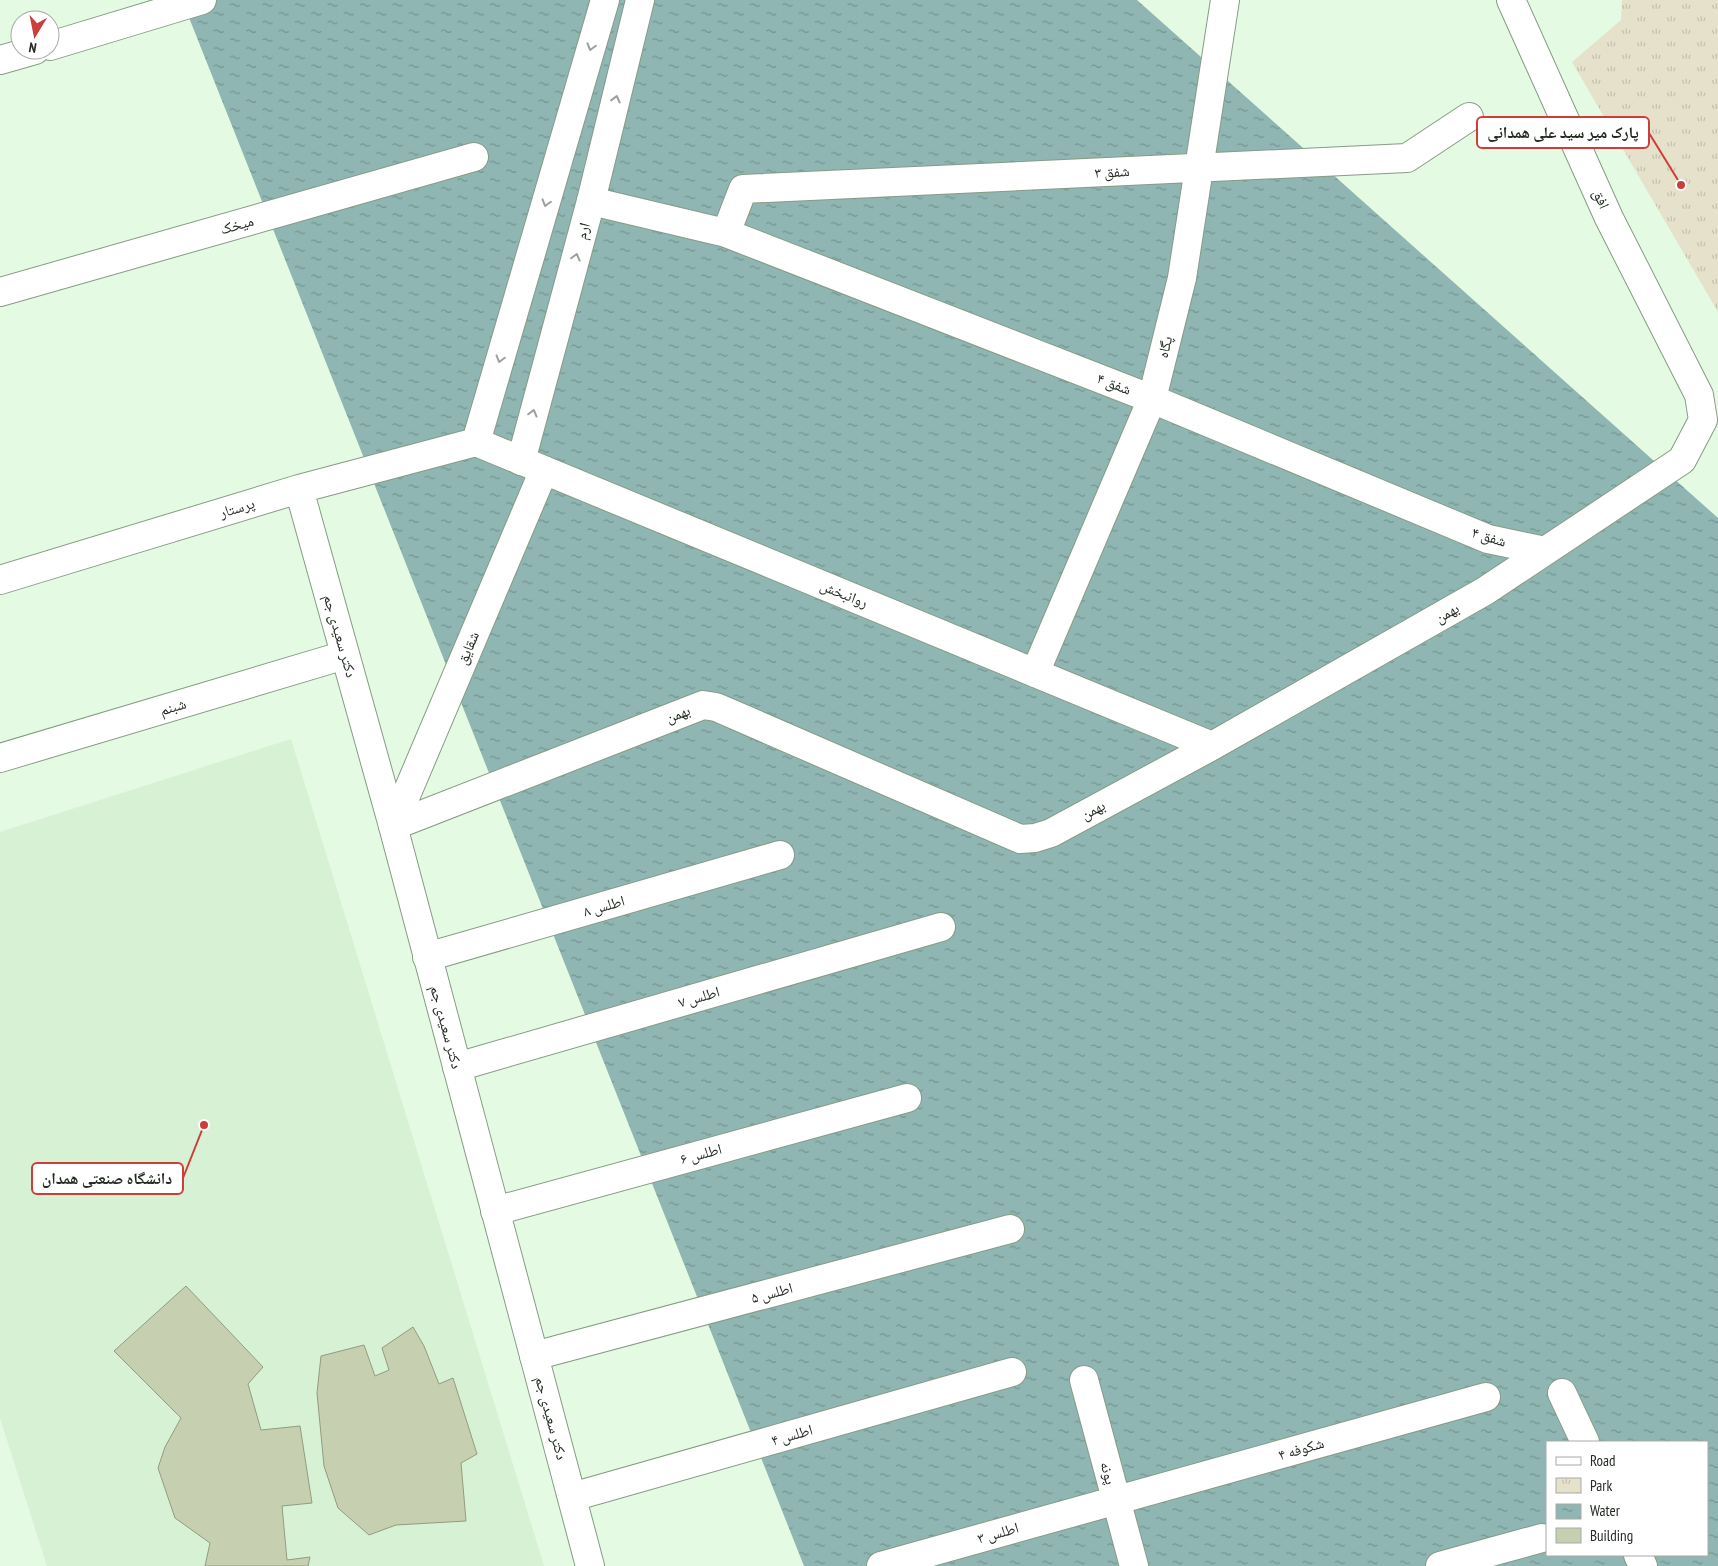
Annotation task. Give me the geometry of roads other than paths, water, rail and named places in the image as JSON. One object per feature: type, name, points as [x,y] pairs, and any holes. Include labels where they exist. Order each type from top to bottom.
[{"type":"street","points":[[60,43],[202,0]]},
{"type":"street","points":[[476,442],[605,0]]},
{"type":"street","name":"ارم","points":[[532,465],[591,201],[640,0]]},
{"type":"street","name":"پگاه","points":[[1036,673],[1152,399],[1182,278],[1225,0]]},
{"type":"street","name":"افق","points":[[1511,0],[1609,218],[1699,395]]},
{"type":"street","name":"شفق ۳","points":[[726,233],[743,189],[1407,158],[1469,116]]},
{"type":"street","name":"میخک","points":[[0,292],[474,157]]},
{"type":"street","name":"شفق ۴","points":[[591,201],[726,233],[1152,399],[1488,540],[1545,551]]},
{"type":"street","name":"بهمن","points":[[393,826],[703,705],[716,708],[1020,839],[1035,838],[1051,833],[1212,746],[1485,591],[1682,460],[1703,420],[1699,395]]},
{"type":"street","name":"روانبخش","points":[[476,442],[1212,746]]},
{"type":"street","name":"پرستار","points":[[0,580],[299,489],[476,442]]},
{"type":"street","name":"شقایق","points":[[393,826],[532,465]]},
{"type":"street","name":"دکتر سعیدی جم","points":[[299,489],[393,826],[590,1566]]},
{"type":"street","name":"شبنم","points":[[0,758],[345,656]]},
{"type":"street","name":"اطلس ۸","points":[[428,956],[780,855]]},
{"type":"street","name":"اطلس ۷","points":[[457,1067],[941,927]]},
{"type":"street","name":"اطلس ۶","points":[[495,1211],[907,1098]]},
{"type":"street","name":"اطلس ۵","points":[[534,1356],[1010,1229]]},
{"type":"street","name":"اطلس ۴","points":[[572,1497],[1012,1372]]},
{"type":"street","name":"پونه","points":[[1084,1380],[1134,1566]]},
{"type":"street","points":[[1562,1393],[1585,1441]]},
{"type":"street","name":"شکوفه ۴","points":[[1115,1501],[1486,1397]]},
{"type":"street","name":"اطلس ۳","points":[[881,1566],[1115,1501]]},
{"type":"street","points":[[1440,1566],[1542,1538]]},
{"type":"water","points":[[182,0],[1137,0],[1718,518],[1718,1566],[804,1566]]},
{"type":"place","name":"پارک میر سید علی همدانی","points":[[1681,185]]},
{"type":"place","name":"دانشگاه صنعتی همدان","points":[[204,1125]]}]
